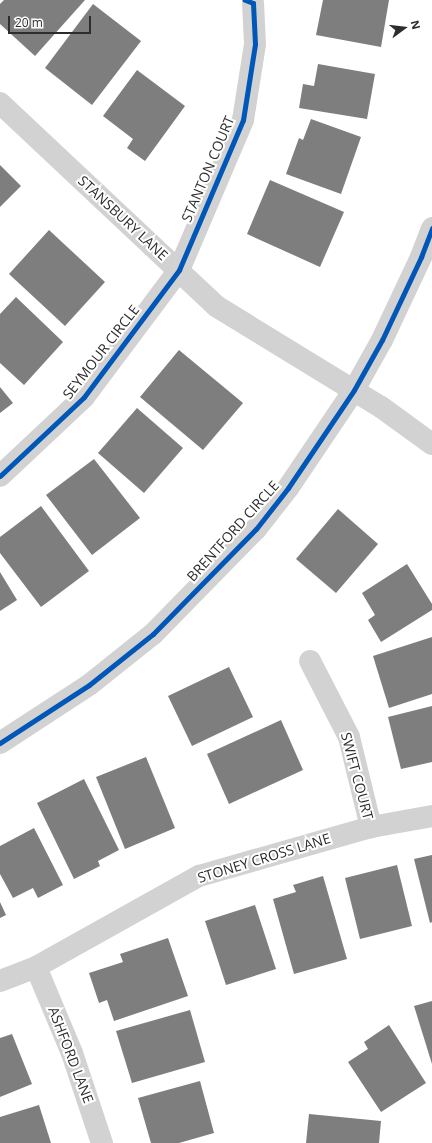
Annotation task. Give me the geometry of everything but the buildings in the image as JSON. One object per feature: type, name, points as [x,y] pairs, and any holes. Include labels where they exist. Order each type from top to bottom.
[{"type":"street","name":"STANTON COURT","points":[[179,270],[243,120],[255,44],[253,3]]},
{"type":"street","name":"STANSBURY LANE","points":[[0,103],[216,306],[354,390]]},
{"type":"street","name":"BRENTFORD CIRCLE","points":[[0,743],[89,685],[153,634],[205,584],[256,529],[288,488],[354,390],[382,340],[422,257],[432,228]]},
{"type":"street","name":"SEYMOUR CIRCLE","points":[[0,476],[84,397],[179,270]]},
{"type":"street","points":[[354,390],[432,444]]},
{"type":"street","name":"SWIFT COURT","points":[[310,661],[349,737],[371,827]]},
{"type":"street","name":"STONEY CROSS LANE","points":[[0,981],[36,968],[199,876],[371,827],[432,816]]},
{"type":"street","name":"ASHFORD LANE","points":[[36,968],[72,1053],[102,1143]]},
{"type":"cycle path","points":[[0,476],[84,397],[179,270],[243,120],[255,44],[253,3],[245,0]]},
{"type":"cycle path","points":[[0,743],[89,685],[153,634],[256,529],[288,488],[354,390],[382,340],[421,257],[432,228]]}]
